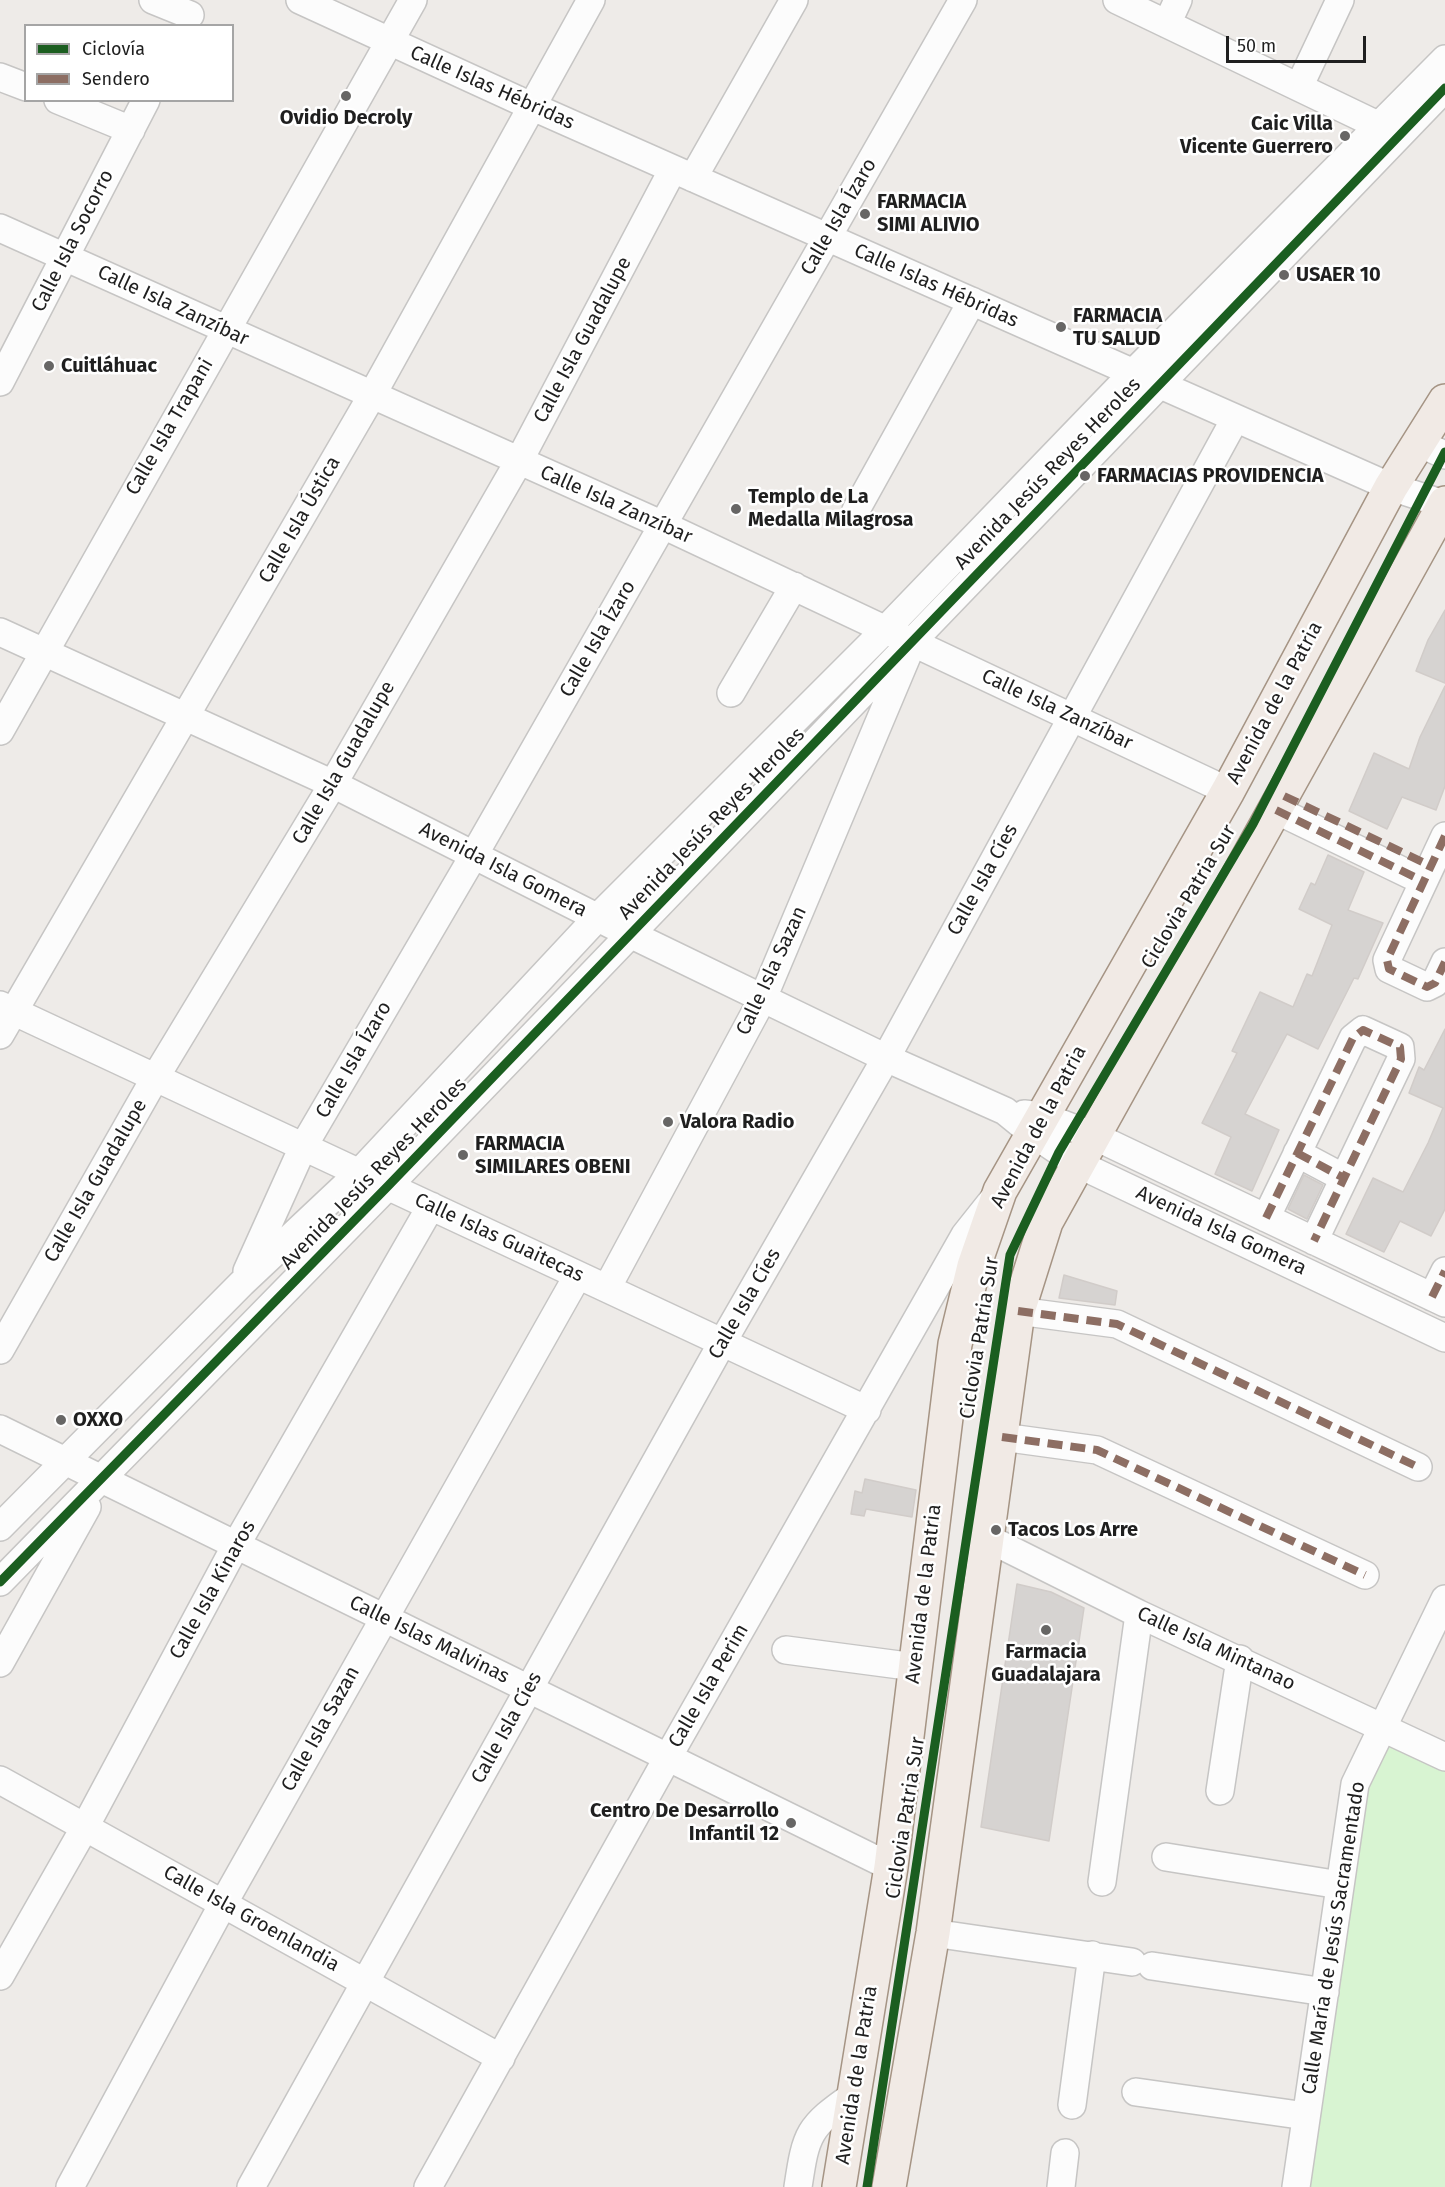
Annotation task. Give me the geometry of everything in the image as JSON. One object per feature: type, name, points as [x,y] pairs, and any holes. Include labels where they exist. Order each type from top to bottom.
[{"type":"main road","name":"Avenida de la Patria","points":[[839,2187],[891,1867],[955,1344],[974,1266],[1000,1191],[1228,791],[1391,488],[1432,449],[1445,401]]},
{"type":"main road","points":[[889,2187],[933,1933],[989,1539],[1018,1311],[1046,1222],[1445,504]]},
{"type":"street","points":[[153,0],[191,14]]},
{"type":"street","name":"Calle Islas Hébridas","points":[[300,0],[531,106],[1391,488],[1445,504]]},
{"type":"street","name":"Calle Isla Trapani","points":[[0,731],[43,651],[413,0]]},
{"type":"street","name":"Calle Isla Ústica","points":[[4,1017],[185,716],[371,397],[591,0]]},
{"type":"street","name":"Calle Isla Guadalupe","points":[[0,1350],[155,1078],[333,784],[683,173],[794,0]]},
{"type":"street","name":"Calle Isla Ízaro","points":[[242,1283],[303,1147],[474,855],[963,0]]},
{"type":"street","points":[[1118,0],[1173,12],[1299,87],[1388,130]]},
{"type":"street","points":[[1299,87],[1340,0]]},
{"type":"street","name":"Avenida Jesús Reyes Heroles","points":[[0,1582],[388,1186],[1159,384],[1388,130],[1445,59]]},
{"type":"street","points":[[0,77],[24,86]]},
{"type":"street","name":"Avenida Jesús Reyes Heroles","points":[[0,1527],[242,1283],[359,1173],[597,918],[886,629],[1133,373],[1388,130],[1445,88]]},
{"type":"street","points":[[63,102],[131,130]]},
{"type":"street","name":"Calle Isla Socorro","points":[[2,375],[145,102]]},
{"type":"street","name":"Calle Isla Zanzíbar","points":[[0,228],[371,397],[663,525],[1228,791]]},
{"type":"street","points":[[856,510],[972,301]]},
{"type":"street","name":"Calle Isla Cíes","points":[[251,2187],[722,1343],[885,1058],[1235,418]]},
{"type":"street","points":[[731,693],[794,586]]},
{"type":"street","name":"Avenida Isla Gomera","points":[[0,632],[333,784],[597,918],[885,1058],[1037,1125],[1445,1338]]},
{"type":"street","name":"Calle Isla Sazan","points":[[607,1288],[763,998],[913,642]]},
{"type":"street","points":[[1280,803],[1427,874]]},
{"type":"street","points":[[1445,836],[1387,960],[1389,969],[1427,987],[1435,983],[1445,962]]},
{"type":"street","name":"Calle Islas Guaitecas","points":[[4,1017],[155,1078],[867,1410]]},
{"type":"street","points":[[1266,1218],[1353,1038],[1363,1030],[1400,1047],[1401,1059],[1314,1241]]},
{"type":"street","name":"Avenida Isla Gomera","points":[[1086,1150],[1266,1218],[1439,1300]]},
{"type":"street","points":[[1297,1152],[1344,1178]]},
{"type":"street","name":"Calle Isla Perim","points":[[428,2187],[668,1757],[965,1235],[1000,1191]]},
{"type":"street","name":"Calle Isla Kinaros","points":[[0,1976],[85,1827],[236,1545],[431,1206]]},
{"type":"street","points":[[1439,1300],[1445,1271]]},
{"type":"street","name":"Calle Isla Sazan","points":[[70,2187],[223,1904],[578,1275]]},
{"type":"street","points":[[1018,1311],[1117,1324],[1418,1467]]},
{"type":"street","name":"Calle Islas Malvinas","points":[[0,1429],[891,1867]]},
{"type":"street","points":[[1002,1437],[1097,1450],[1365,1575]]},
{"type":"street","points":[[0,1663],[102,1478]]},
{"type":"street","name":"Calle Isla Mintanao","points":[[989,1539],[1139,1614],[1240,1659],[1445,1757]]},
{"type":"street","name":"Calle María de Jesús Sacramentado","points":[[1296,2187],[1355,1784],[1445,1599]]},
{"type":"street","points":[[1102,1882],[1139,1614]]},
{"type":"street","points":[[786,1650],[915,1667]]},
{"type":"street","points":[[1220,1791],[1240,1659]]},
{"type":"street","name":"Calle Isla Groenlandia","points":[[0,1780],[501,2058]]},
{"type":"street","points":[[1166,1857],[1340,1885]]},
{"type":"street","points":[[933,1933],[1092,1955],[1325,1992]]},
{"type":"street","points":[[1072,2104],[1092,1955]]},
{"type":"street","points":[[1136,2092],[1306,2116]]},
{"type":"street","points":[[798,2187],[804,2149],[810,2132],[834,2108],[854,2095]]},
{"type":"street","points":[[1061,2187],[1065,2153]]},
{"type":"green space","points":[[1386,1739],[1445,1767],[1445,2187],[1306,2187],[1363,1786]]},
{"type":"building","points":[[1445,610],[1445,683],[1416,671],[1428,640]]},
{"type":"building","points":[[1445,686],[1445,786],[1436,810],[1402,797],[1387,829],[1349,811],[1374,753],[1409,769],[1420,737]]},
{"type":"building","points":[[1328,855],[1364,872],[1348,910],[1383,923],[1358,979],[1354,978],[1318,1049],[1287,1034],[1245,1114],[1279,1130],[1252,1191],[1215,1174],[1231,1137],[1202,1123],[1237,1053],[1232,1051],[1260,992],[1293,1007],[1307,974],[1312,976],[1332,925],[1299,909],[1311,883],[1315,885]]},
{"type":"building","points":[[1445,1029],[1445,1209],[1431,1236],[1400,1221],[1384,1252],[1346,1234],[1373,1178],[1403,1192],[1428,1143],[1443,1108],[1409,1093],[1419,1067],[1424,1070]]},
{"type":"building","points":[[1304,1175],[1323,1185],[1307,1219],[1288,1209]]},
{"type":"building","points":[[1064,1275],[1117,1291],[1115,1305],[1059,1298]]},
{"type":"building","points":[[865,1479],[916,1490],[912,1517],[866,1509],[864,1516],[851,1514],[855,1491],[862,1493]]},
{"type":"building","points":[[1017,1584],[1051,1592],[1084,1608],[1049,1841],[981,1827]]},
{"type":"marked path","points":[[1284,796],[1431,866]]},
{"type":"marked path","points":[[1276,810],[1423,881]]},
{"type":"marked path","points":[[1445,836],[1387,960],[1389,969],[1427,987],[1435,983],[1445,962]]},
{"type":"marked path","points":[[1266,1218],[1353,1038],[1363,1030],[1400,1047],[1401,1059],[1314,1241]]},
{"type":"marked path","points":[[1297,1153],[1344,1178]]},
{"type":"marked path","points":[[1432,1297],[1445,1271]]},
{"type":"marked path","points":[[1018,1311],[1117,1324],[1418,1467]]},
{"type":"marked path","points":[[1002,1437],[1097,1450],[1365,1575]]},
{"type":"cycle path","points":[[0,1582],[388,1186],[1445,88]]},
{"type":"cycle path","name":"Ciclovia Patria Sur","points":[[867,2187],[1010,1255],[1059,1152],[1253,824],[1445,452]]},
{"type":"place","name":"Ovidio Decroly","points":[[346,96]]},
{"type":"place","name":"Caic Villa Vicente Guerrero","points":[[1345,136]]},
{"type":"place","name":"FARMACIA SIMI ALIVIO","points":[[865,214]]},
{"type":"place","name":"USAER 10","points":[[1284,275]]},
{"type":"place","name":"FARMACIA TU SALUD","points":[[1061,327]]},
{"type":"place","name":"Cuitláhuac","points":[[49,366]]},
{"type":"place","name":"FARMACIAS PROVIDENCIA","points":[[1085,476]]},
{"type":"place","name":"Templo de La Medalla Milagrosa","points":[[736,509]]},
{"type":"place","name":"Valora Radio","points":[[668,1122]]},
{"type":"place","name":"FARMACIA SIMILARES OBENI","points":[[463,1155]]},
{"type":"place","name":"OXXO","points":[[61,1420]]},
{"type":"place","name":"Tacos Los Arre","points":[[996,1530]]},
{"type":"place","name":"Farmacia Guadalajara","points":[[1046,1630]]},
{"type":"place","name":"Centro De Desarrollo Infantil 12","points":[[791,1823]]}]
